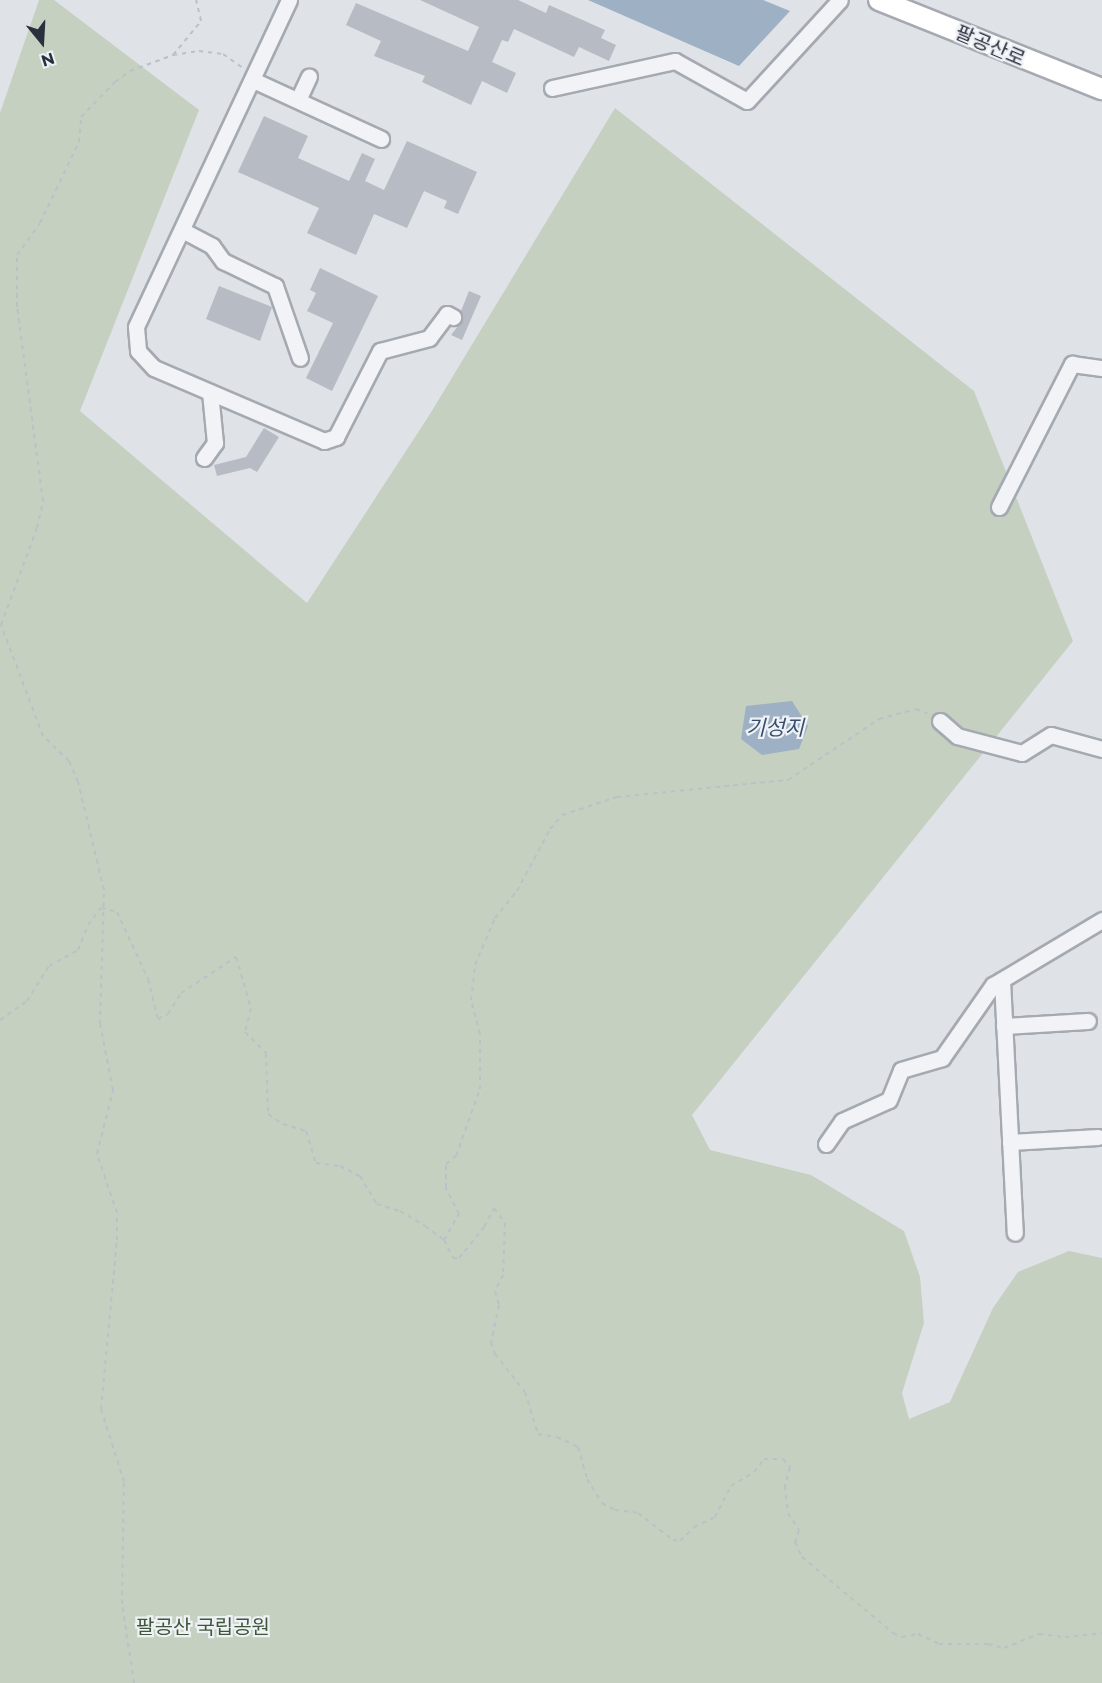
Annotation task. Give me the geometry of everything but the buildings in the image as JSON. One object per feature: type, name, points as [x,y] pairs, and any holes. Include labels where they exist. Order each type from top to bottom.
[{"type":"main road","name":"팔공산로","points":[[879,0],[1102,88]]},
{"type":"street","points":[[289,0],[136,327],[138,351],[154,368],[324,441],[336,436],[381,351],[429,338],[447,314],[453,317]]},
{"type":"street","points":[[552,88],[675,61],[747,101],[840,0]]},
{"type":"street","points":[[298,100],[309,76]]},
{"type":"street","points":[[253,80],[381,139]]},
{"type":"street","points":[[182,230],[212,246],[223,261],[275,286],[300,358]]},
{"type":"street","points":[[999,507],[1072,364],[1102,368]]},
{"type":"street","points":[[204,458],[215,443],[210,392]]},
{"type":"street","points":[[940,721],[957,736],[1022,753],[1050,735],[1102,749]]},
{"type":"street","points":[[826,1144],[842,1121],[889,1100],[901,1070],[942,1058],[993,985],[1102,920]]},
{"type":"street","points":[[1002,980],[1015,1233]]},
{"type":"street","points":[[1004,1026],[1088,1020]]},
{"type":"street","points":[[1010,1142],[1098,1137]]},
{"type":"path","points":[[173,56],[201,21],[196,0]]},
{"type":"path","points":[[134,1683],[122,1604],[124,1482],[101,1409],[117,1240],[117,1213],[97,1154],[113,1090],[100,1024],[103,907],[97,854],[78,782],[69,761],[43,736],[1,625],[37,528],[42,501],[17,307],[17,255],[40,223],[79,142],[81,117],[130,71],[173,56],[199,51],[223,54],[237,62],[253,80]]},
{"type":"path","points":[[444,1240],[459,1214],[445,1176],[446,1164],[456,1156],[480,1089],[480,1034],[471,1000],[480,946],[517,891],[550,829],[562,815],[617,797],[788,780],[879,719],[916,709],[940,721]]},
{"type":"path","points":[[0,1020],[27,1000],[49,966],[78,950],[88,925],[103,907]]},
{"type":"path","points":[[103,907],[117,912],[148,979],[158,1019],[165,1018],[188,988],[236,957],[251,1008],[245,1032],[266,1053],[268,1114],[283,1124],[306,1131],[313,1144],[311,1154],[316,1163],[340,1166],[360,1176],[376,1204],[400,1211],[444,1240],[453,1258],[459,1258],[484,1227],[494,1208],[505,1223],[503,1275],[495,1291],[499,1305],[491,1342],[495,1354],[525,1392],[538,1434],[557,1437],[578,1448],[582,1468],[602,1503],[615,1510],[638,1513],[673,1540],[680,1541],[694,1527],[716,1517],[731,1486],[754,1472],[764,1459],[783,1459],[790,1467],[785,1486],[788,1513],[799,1530],[795,1542],[802,1557],[893,1633],[902,1637],[918,1634],[939,1644],[988,1644],[1005,1648],[1039,1634],[1065,1637],[1102,1633]]},
{"type":"green space","name":"팔공산 국립공원","points":[[39,0],[54,0],[199,110],[80,411],[307,603],[430,414],[615,108],[974,391],[1073,641],[692,1115],[710,1150],[811,1175],[904,1231],[920,1277],[924,1323],[902,1393],[909,1419],[950,1402],[993,1308],[1018,1272],[1069,1251],[1102,1258],[1102,1683],[0,1683],[0,113]]},
{"type":"water","points":[[588,0],[763,0],[790,11],[739,66]]},
{"type":"water","name":"기성지","points":[[792,701],[808,726],[799,749],[762,755],[741,739],[746,706]]}]
